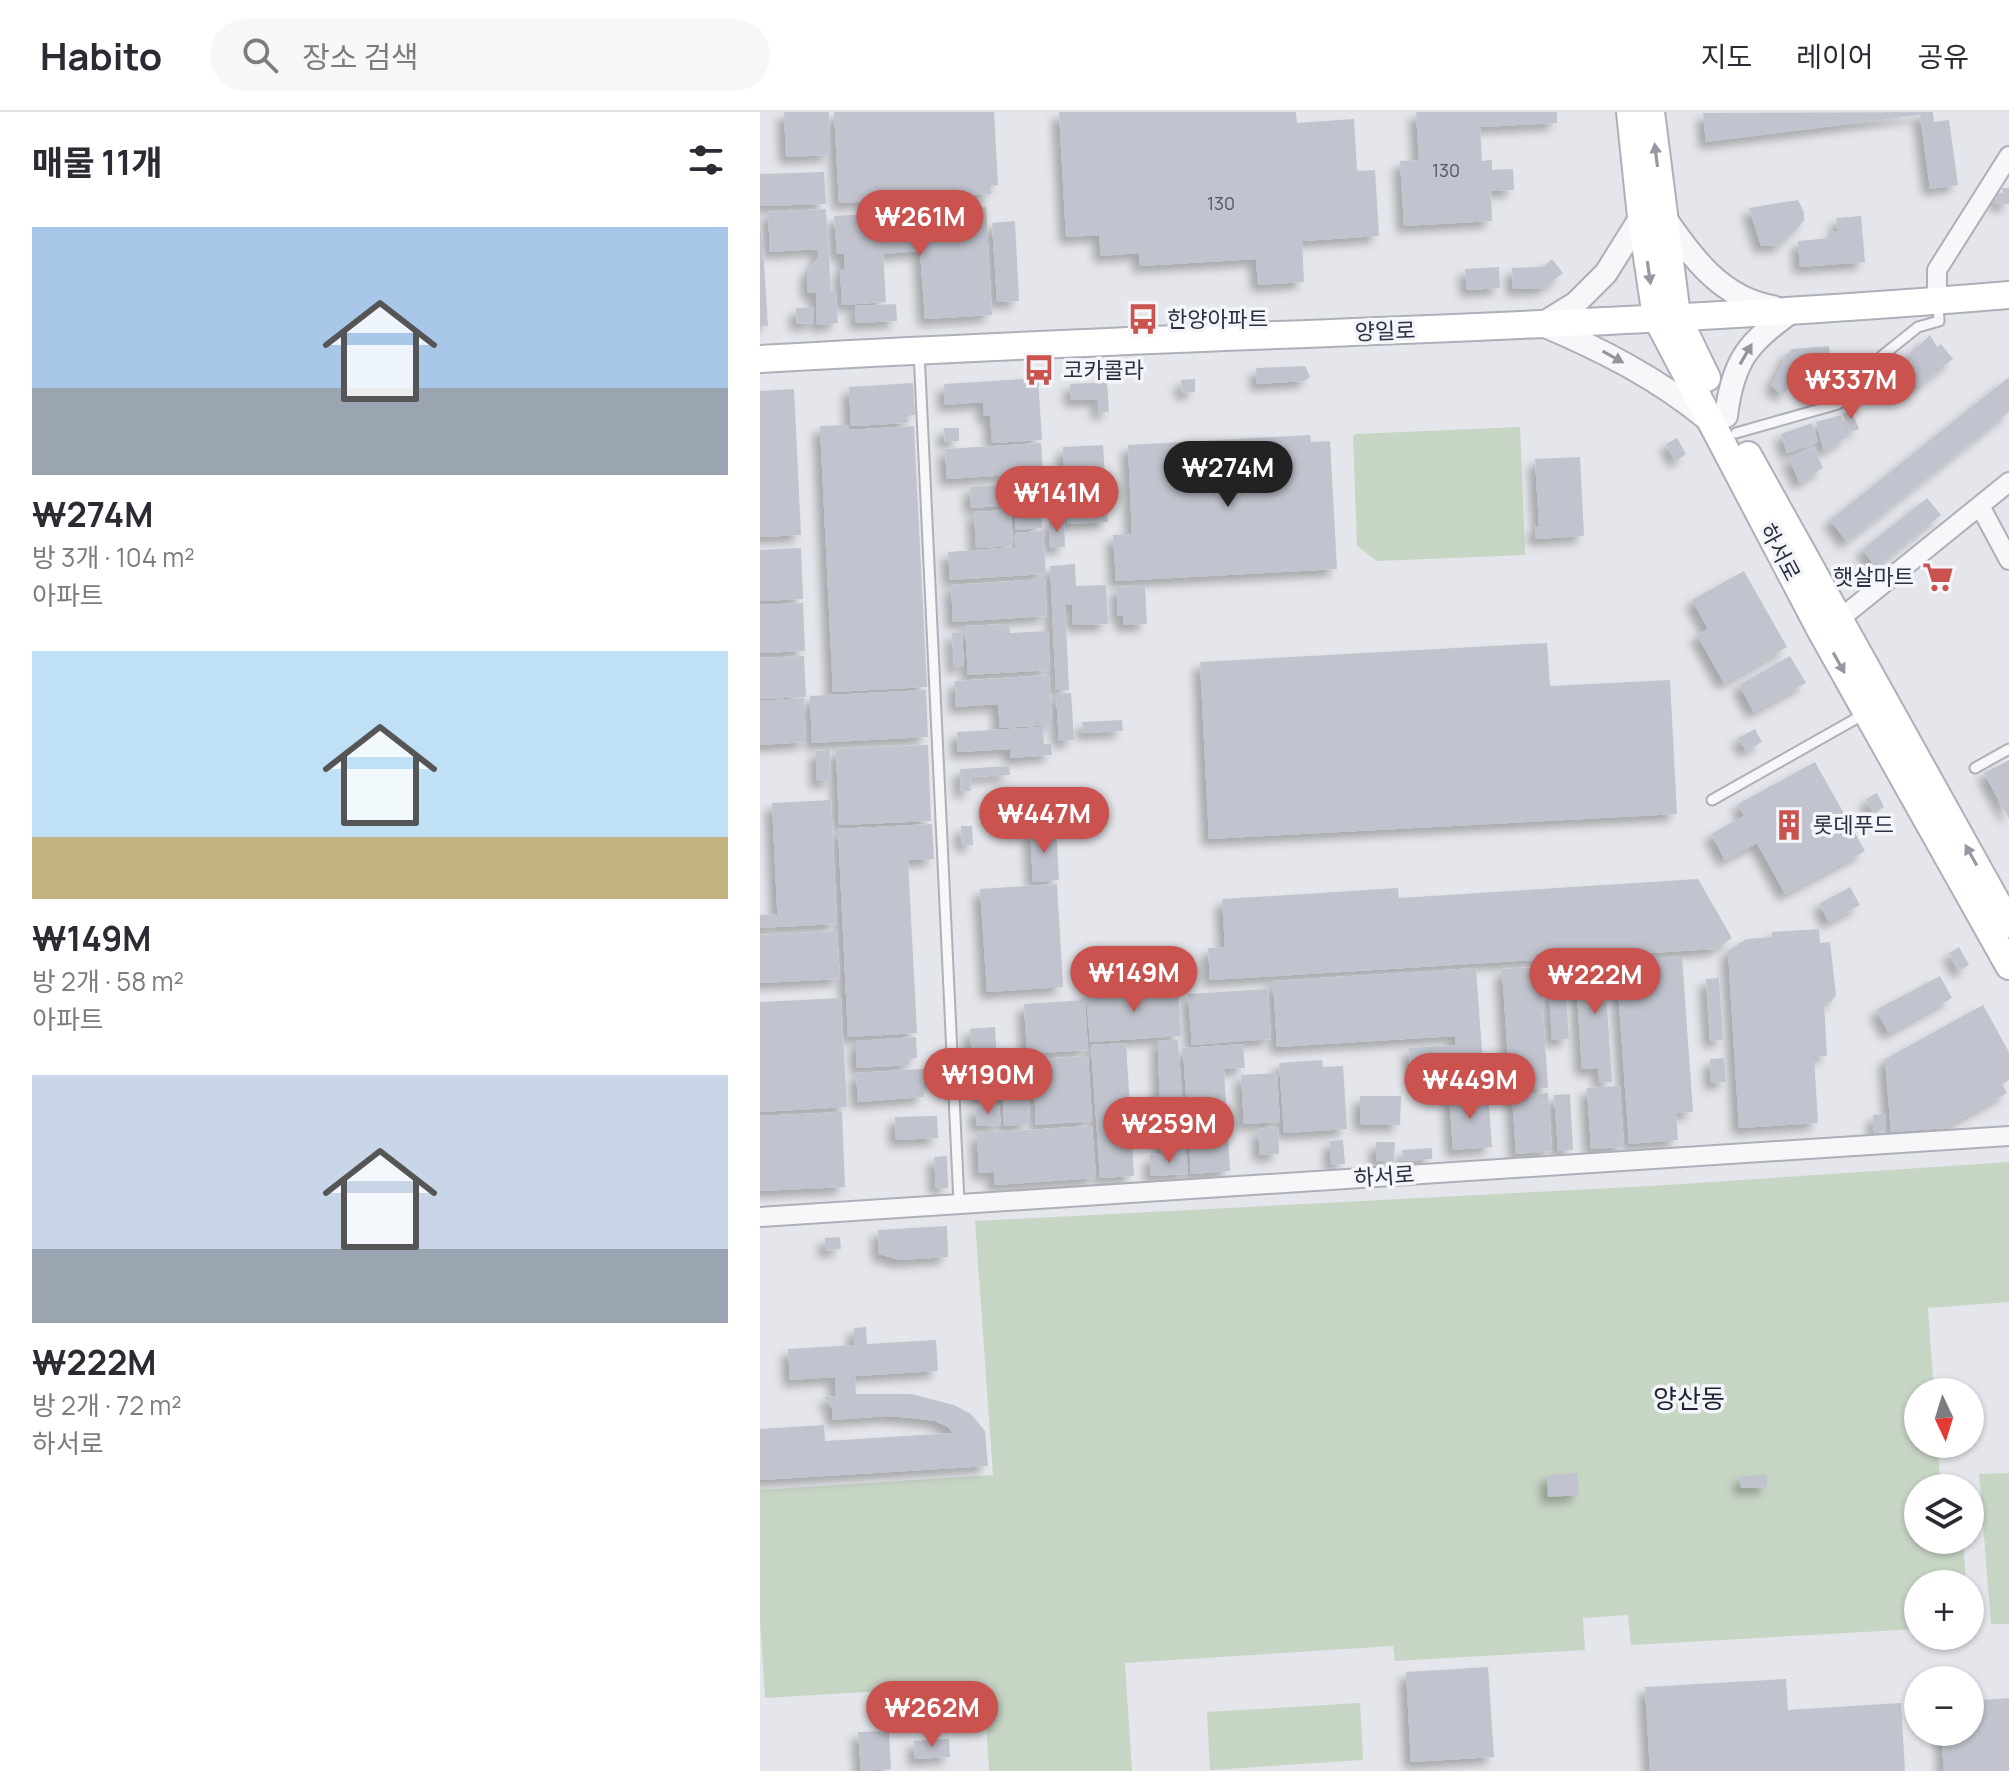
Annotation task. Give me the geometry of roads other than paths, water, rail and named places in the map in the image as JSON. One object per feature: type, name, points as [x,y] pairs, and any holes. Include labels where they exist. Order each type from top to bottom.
[{"type":"main road","name":"하서로","points":[[1630,112],[1652,216],[1666,316],[1877,707],[2009,966]]},
{"type":"main road","name":"하서로","points":[[1651,112],[1652,216]]},
{"type":"main road","name":"양일로","points":[[760,359],[1542,324],[2009,295]]},
{"type":"main road","name":"하서로","points":[[1877,707],[2009,924]]},
{"type":"street","points":[[1937,299],[1937,270],[2009,156]]},
{"type":"street","points":[[1542,324],[1576,303],[1606,273],[1652,216],[1709,277],[1753,304],[1794,310]]},
{"type":"street","points":[[1542,324],[1600,349],[1724,423],[1729,393],[1743,356],[1754,340],[1794,310]]},
{"type":"street","points":[[1832,625],[2009,482]]},
{"type":"street","points":[[1980,506],[2009,560]]},
{"type":"street","name":"하서로","points":[[760,1217],[2009,1136]]},
{"type":"lane","points":[[1724,423],[1838,404],[1883,355],[1918,327],[1939,321],[1937,299]]},
{"type":"lane","points":[[919,351],[959,1203]]},
{"type":"lane","points":[[1712,800],[1877,707]]},
{"type":"lane","points":[[1975,768],[2009,749]]},
{"type":"place","name":"한양아파트","points":[[1143,319]]},
{"type":"place","name":"코카콜라","points":[[1039,370]]},
{"type":"place","name":"햇살마트","points":[[1938,577]]},
{"type":"place","name":"롯데푸드","points":[[1789,825]]},
{"type":"district","name":"양산동","points":[[1689,1398]]}]
